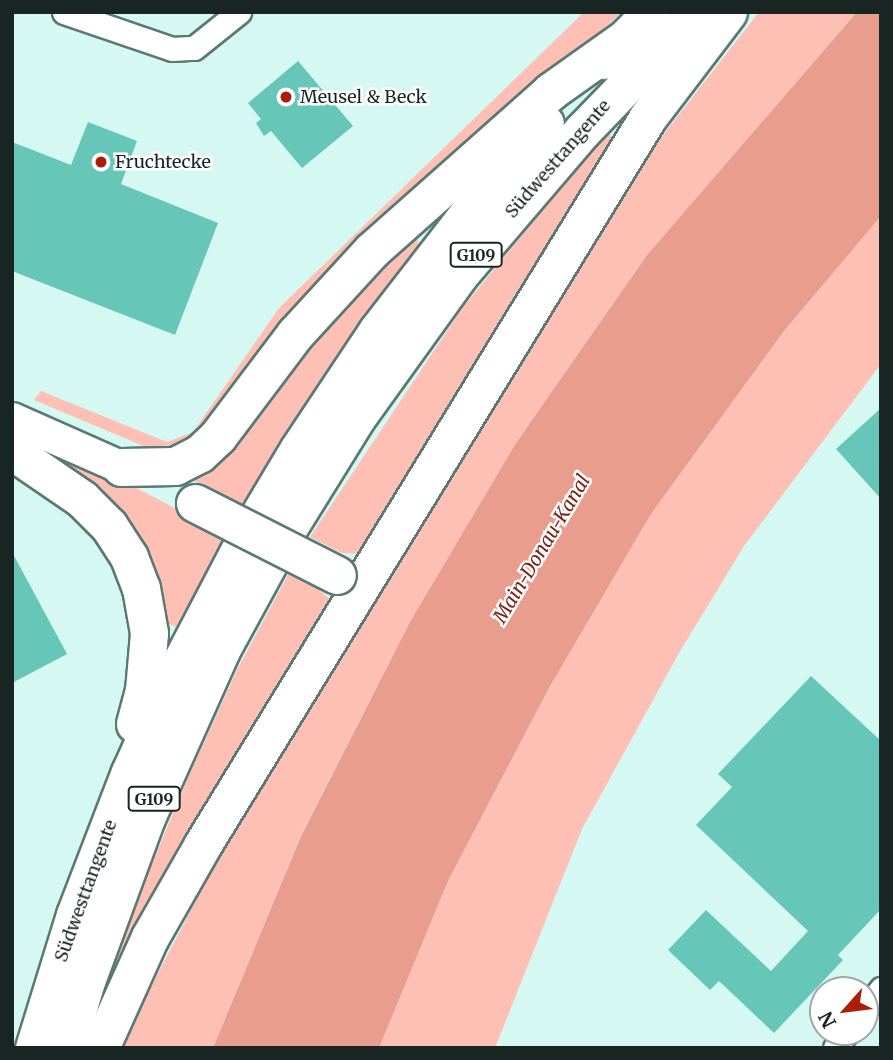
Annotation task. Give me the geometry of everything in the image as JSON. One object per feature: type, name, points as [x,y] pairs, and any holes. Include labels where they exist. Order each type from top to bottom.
[{"type":"highway","name":"Südwesttangente","points":[[650,12],[513,159],[409,288],[337,390],[275,518],[362,408],[460,275],[583,130],[698,12]]},
{"type":"highway","points":[[100,1048],[150,937],[349,581],[648,117],[728,12]]},
{"type":"highway","points":[[121,467],[175,466],[199,454],[218,436],[302,325],[371,251],[551,91],[620,42]]},
{"type":"highway","points":[[12,451],[67,486],[96,512],[120,542],[136,573],[149,633],[148,661],[135,718],[130,772]]},
{"type":"highway","points":[[121,467],[349,581]]},
{"type":"highway","name":"Südwesttangente","points":[[33,1048],[75,915],[130,772],[172,679],[254,555],[221,650],[146,818],[86,981],[66,1048]]},
{"type":"main road","points":[[12,419],[121,467]]},
{"type":"street","points":[[64,12],[172,49],[194,48],[239,12]]},
{"type":"shaded area","points":[[584,12],[621,12],[202,441],[160,453],[34,400],[41,391],[167,442],[193,432],[279,308]]},
{"type":"shaded area","points":[[759,12],[857,12],[647,255],[516,443],[411,620],[301,835],[213,1048],[119,1048],[242,812],[525,342],[652,149]]},
{"type":"shaded area","points":[[607,132],[618,143],[361,554],[342,553],[310,537],[463,307]]},
{"type":"shaded area","points":[[881,216],[881,364],[744,546],[679,653],[582,829],[495,1048],[379,1048],[448,881],[549,688],[651,514],[784,331]]},
{"type":"shaded area","points":[[416,233],[419,246],[340,351],[243,507],[194,481],[293,349]]},
{"type":"shaded area","points":[[14,433],[127,483],[184,513],[182,518],[224,539],[176,627],[160,620]]},
{"type":"shaded area","points":[[289,573],[313,585],[331,600],[123,979],[110,976],[150,868],[190,773],[238,668]]},
{"type":"water","name":"Main-Donau-Kanal","points":[[857,12],[881,12],[881,216],[784,331],[651,514],[549,688],[448,881],[379,1048],[213,1048],[301,836],[411,620],[516,443],[647,255]]},
{"type":"building","points":[[298,61],[353,126],[302,168],[271,131],[264,136],[256,123],[261,119],[248,103]]},
{"type":"building","points":[[88,122],[137,141],[121,184],[218,223],[175,335],[12,271],[12,142],[71,165]]},
{"type":"building","points":[[881,408],[881,499],[836,449]]},
{"type":"building","points":[[12,552],[67,654],[12,683]]},
{"type":"building","points":[[811,676],[881,741],[881,909],[838,955],[843,960],[828,976],[809,976],[809,996],[774,1033],[719,981],[710,990],[668,950],[706,910],[771,971],[808,931],[696,825],[732,787],[718,774]]},
{"type":"place","name":"Meusel & Beck","points":[[286,97]]},
{"type":"place","name":"Fruchtecke","points":[[101,162]]}]
